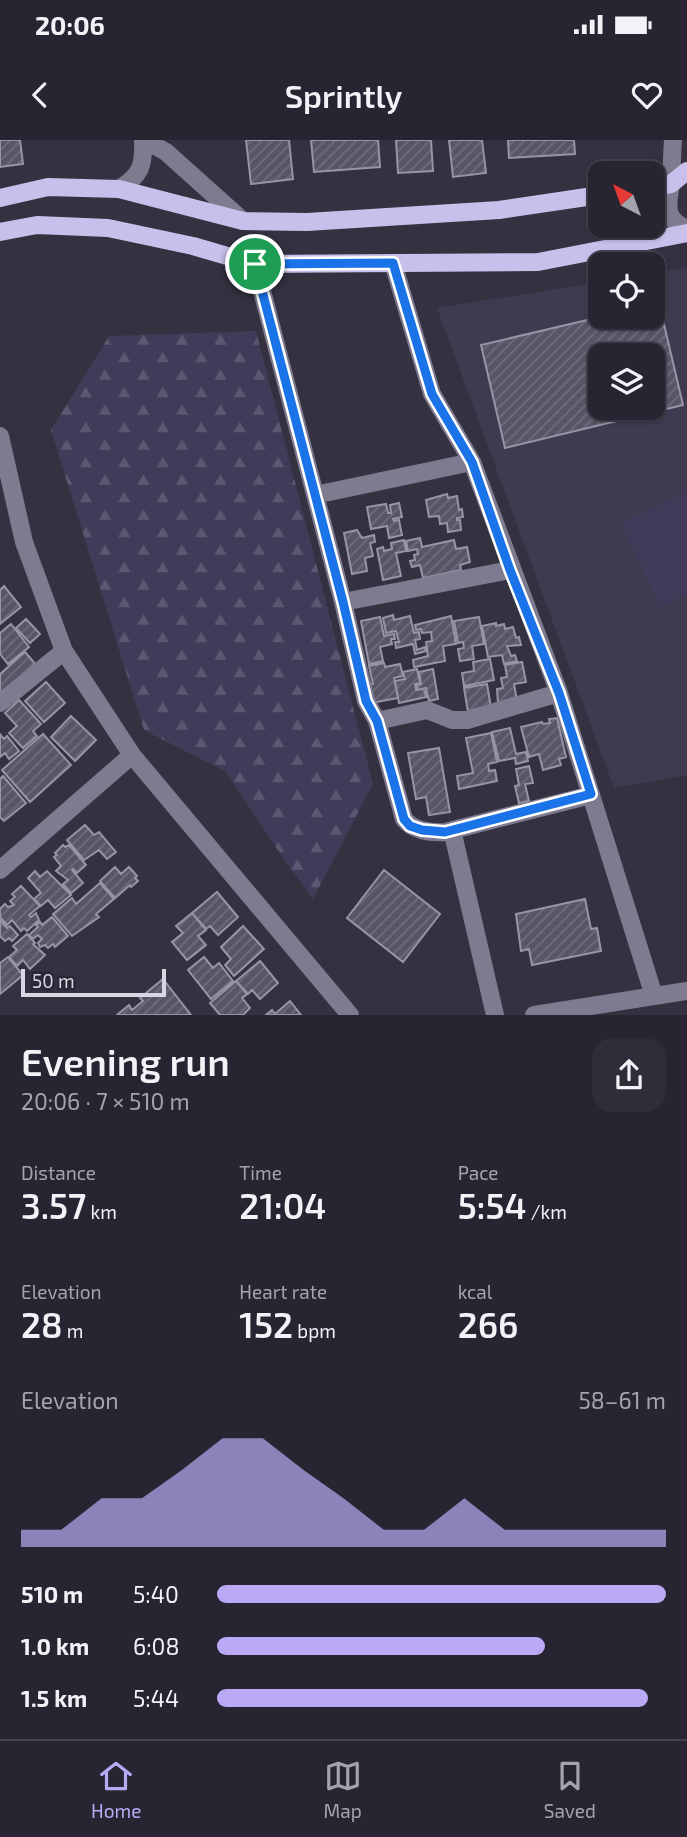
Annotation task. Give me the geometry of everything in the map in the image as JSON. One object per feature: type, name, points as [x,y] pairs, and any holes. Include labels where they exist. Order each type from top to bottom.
[{"type":"main road","points":[[665,185],[671,184],[687,172]]},
{"type":"main road","points":[[0,198],[48,187],[119,189],[243,221],[307,222],[499,210],[588,197]]},
{"type":"main road","points":[[0,232],[37,225],[108,228],[193,246],[255,264],[538,262],[687,231]]},
{"type":"street","points":[[119,189],[133,180],[141,168],[144,140],[166,152],[243,221]]},
{"type":"street","points":[[673,140],[671,184],[667,194],[670,214],[676,223],[687,231]]},
{"type":"street","points":[[393,263],[432,394],[472,462],[510,570],[559,693],[654,996]]},
{"type":"street","points":[[255,264],[366,701],[377,721],[404,819],[410,826],[428,832],[452,830],[591,794]]},
{"type":"street","points":[[0,436],[5,483],[64,651],[132,755],[350,1014]]},
{"type":"street","points":[[315,495],[472,462]]},
{"type":"street","points":[[343,602],[510,570]]},
{"type":"street","points":[[0,703],[64,651]]},
{"type":"street","points":[[377,721],[426,710],[452,720],[467,720],[559,693]]},
{"type":"street","points":[[0,870],[132,755]]},
{"type":"street","points":[[452,830],[495,1014]]},
{"type":"street","points":[[534,1014],[687,991]]},
{"type":"shaded area","points":[[687,268],[687,775],[614,788],[437,308],[588,284],[588,329],[665,329],[665,271]]},
{"type":"green space","points":[[256,331],[373,784],[313,899],[226,772],[144,730],[51,430],[109,336]]},
{"type":"green space","points":[[687,492],[687,594],[660,606],[621,523]]},
{"type":"building","points":[[0,140],[20,140],[23,164],[0,167]]},
{"type":"building","points":[[246,140],[289,140],[293,179],[251,184]]},
{"type":"building","points":[[311,140],[378,140],[380,167],[314,172]]},
{"type":"building","points":[[396,140],[431,140],[433,171],[398,173]]},
{"type":"building","points":[[449,140],[482,140],[486,173],[453,177]]},
{"type":"building","points":[[508,140],[574,140],[575,154],[509,158]]},
{"type":"building","points":[[588,320],[588,329],[665,328],[683,405],[665,409],[665,343],[588,343],[588,420],[621,420],[505,448],[481,345]]},
{"type":"building","points":[[447,494],[448,498],[457,496],[463,517],[457,518],[460,520],[461,530],[448,532],[447,523],[440,524],[439,516],[429,517],[426,500]]},
{"type":"building","points":[[399,503],[402,517],[393,519],[399,520],[402,535],[389,538],[387,526],[371,529],[367,507],[386,504],[388,513],[391,513],[390,505]]},
{"type":"building","points":[[357,530],[362,538],[374,535],[375,542],[370,543],[373,556],[365,558],[367,571],[352,574],[344,533]]},
{"type":"building","points":[[420,538],[422,547],[454,540],[456,549],[467,547],[470,562],[460,565],[461,570],[423,578],[420,565],[412,567],[410,561],[415,560],[417,549],[408,551],[406,541]]},
{"type":"building","points":[[404,540],[406,551],[396,553],[401,576],[383,580],[377,549],[392,549],[391,543]]},
{"type":"building","points":[[4,586],[21,607],[0,624],[0,590]]},
{"type":"building","points":[[393,615],[394,620],[410,616],[414,633],[419,632],[420,639],[415,640],[417,650],[425,647],[426,651],[415,654],[413,644],[396,648],[395,642],[399,642],[396,631],[386,633],[383,618]]},
{"type":"building","points":[[451,616],[456,644],[443,646],[445,661],[414,667],[413,660],[428,656],[426,642],[432,641],[431,632],[422,633],[421,629],[416,630],[415,625]]},
{"type":"building","points":[[380,617],[384,636],[394,634],[395,639],[391,639],[392,644],[380,647],[383,661],[369,664],[361,621]]},
{"type":"building","points":[[479,617],[484,644],[472,646],[474,659],[460,661],[458,649],[464,648],[463,642],[458,643],[454,621]]},
{"type":"building","points":[[26,619],[40,634],[30,643],[16,628]]},
{"type":"building","points":[[496,623],[496,626],[504,624],[505,629],[513,627],[516,638],[519,637],[521,645],[507,646],[511,656],[515,655],[517,661],[504,664],[502,655],[488,657],[482,626]]},
{"type":"building","points":[[11,624],[29,647],[8,664],[0,654],[0,633]]},
{"type":"building","points":[[25,652],[37,666],[0,698],[0,674]]},
{"type":"building","points":[[490,659],[494,680],[464,686],[462,673],[474,671],[473,662]]},
{"type":"building","points":[[522,662],[526,682],[514,684],[517,701],[498,704],[497,689],[503,688],[501,678],[507,677],[505,665]]},
{"type":"building","points":[[384,663],[385,667],[400,664],[403,676],[394,678],[398,698],[371,703],[367,685],[373,684],[369,666]]},
{"type":"building","points":[[417,669],[420,683],[415,684],[416,690],[424,689],[426,697],[399,703],[395,681],[405,679],[403,672]]},
{"type":"building","points":[[433,669],[438,699],[429,701],[426,688],[417,690],[417,685],[421,684],[419,672]]},
{"type":"building","points":[[46,682],[65,703],[44,722],[25,701]]},
{"type":"building","points":[[487,684],[491,708],[468,712],[464,688]]},
{"type":"building","points":[[19,700],[41,724],[33,731],[37,736],[23,748],[9,733],[17,726],[5,713]]},
{"type":"building","points":[[71,716],[96,740],[75,761],[51,737]]},
{"type":"building","points":[[557,718],[566,757],[559,759],[561,765],[543,770],[539,754],[529,757],[521,727],[550,723],[549,719]]},
{"type":"building","points":[[510,728],[516,754],[526,752],[528,761],[516,764],[515,758],[499,761],[492,732]]},
{"type":"building","points":[[491,733],[497,762],[488,764],[489,771],[495,770],[497,781],[459,789],[457,776],[473,773],[466,738]]},
{"type":"building","points":[[0,734],[4,739],[7,736],[19,751],[9,759],[5,753],[0,757]]},
{"type":"building","points":[[43,734],[71,765],[30,802],[2,770]]},
{"type":"building","points":[[439,748],[450,812],[429,815],[426,797],[416,799],[408,753]]},
{"type":"building","points":[[529,766],[533,783],[525,784],[529,801],[519,803],[515,786],[519,785],[516,769]]},
{"type":"building","points":[[3,776],[26,803],[4,821],[0,817],[0,779]]},
{"type":"building","points":[[85,825],[94,835],[99,832],[116,852],[107,859],[99,850],[84,860],[67,840]]},
{"type":"building","points":[[63,845],[69,845],[86,865],[77,873],[72,870],[83,883],[71,893],[63,884],[68,880],[56,871],[61,866],[54,857],[57,855],[55,853]]},
{"type":"building","points":[[115,867],[121,874],[129,867],[138,881],[115,898],[100,881]]},
{"type":"building","points":[[384,870],[440,914],[403,962],[347,918]]},
{"type":"building","points":[[35,871],[40,877],[47,871],[71,895],[55,908],[48,900],[41,906],[34,899],[41,893],[28,878]]},
{"type":"building","points":[[100,883],[114,899],[96,914],[99,917],[72,936],[53,914],[72,898],[76,904]]},
{"type":"building","points":[[21,886],[40,906],[29,915],[31,917],[36,913],[39,920],[27,931],[24,928],[21,931],[12,920],[7,925],[0,917],[0,909],[5,904],[8,907],[14,905],[10,901],[15,897],[12,894]]},
{"type":"building","points":[[217,892],[238,917],[218,935],[210,926],[206,929],[192,913]]},
{"type":"building","points":[[585,899],[591,929],[597,928],[601,951],[532,965],[529,949],[521,951],[516,914]]},
{"type":"building","points":[[192,913],[206,930],[198,936],[206,945],[187,960],[172,942],[183,933],[176,926]]},
{"type":"building","points":[[52,917],[68,936],[55,947],[53,944],[48,948],[45,945],[40,947],[38,943],[42,939],[38,935],[33,939],[29,935],[38,927],[36,925],[40,922],[42,925]]},
{"type":"building","points":[[0,920],[18,935],[12,941],[9,938],[5,941],[0,936]]},
{"type":"building","points":[[243,926],[264,949],[234,976],[225,965],[231,959],[221,947]]},
{"type":"building","points":[[27,934],[45,955],[30,969],[23,960],[17,966],[9,957],[17,950],[13,946]]},
{"type":"building","points":[[8,957],[23,975],[0,994],[0,963]]},
{"type":"building","points":[[204,957],[213,968],[219,963],[233,981],[211,999],[188,970]]},
{"type":"building","points":[[260,961],[278,983],[260,999],[252,990],[248,994],[236,981]]},
{"type":"building","points":[[163,979],[191,1015],[117,1015],[129,1005],[132,1010],[143,1001],[140,998]]},
{"type":"building","points":[[236,981],[247,994],[242,998],[250,1008],[243,1015],[220,1015],[210,1003]]},
{"type":"building","points":[[290,1001],[301,1015],[266,1015],[272,1010],[275,1014]]},
{"type":"route","points":[[393,263],[432,394],[472,462],[510,570],[559,693],[591,794],[445,832],[428,832],[410,826],[404,819],[377,721],[366,701],[255,264],[393,263]]}]
